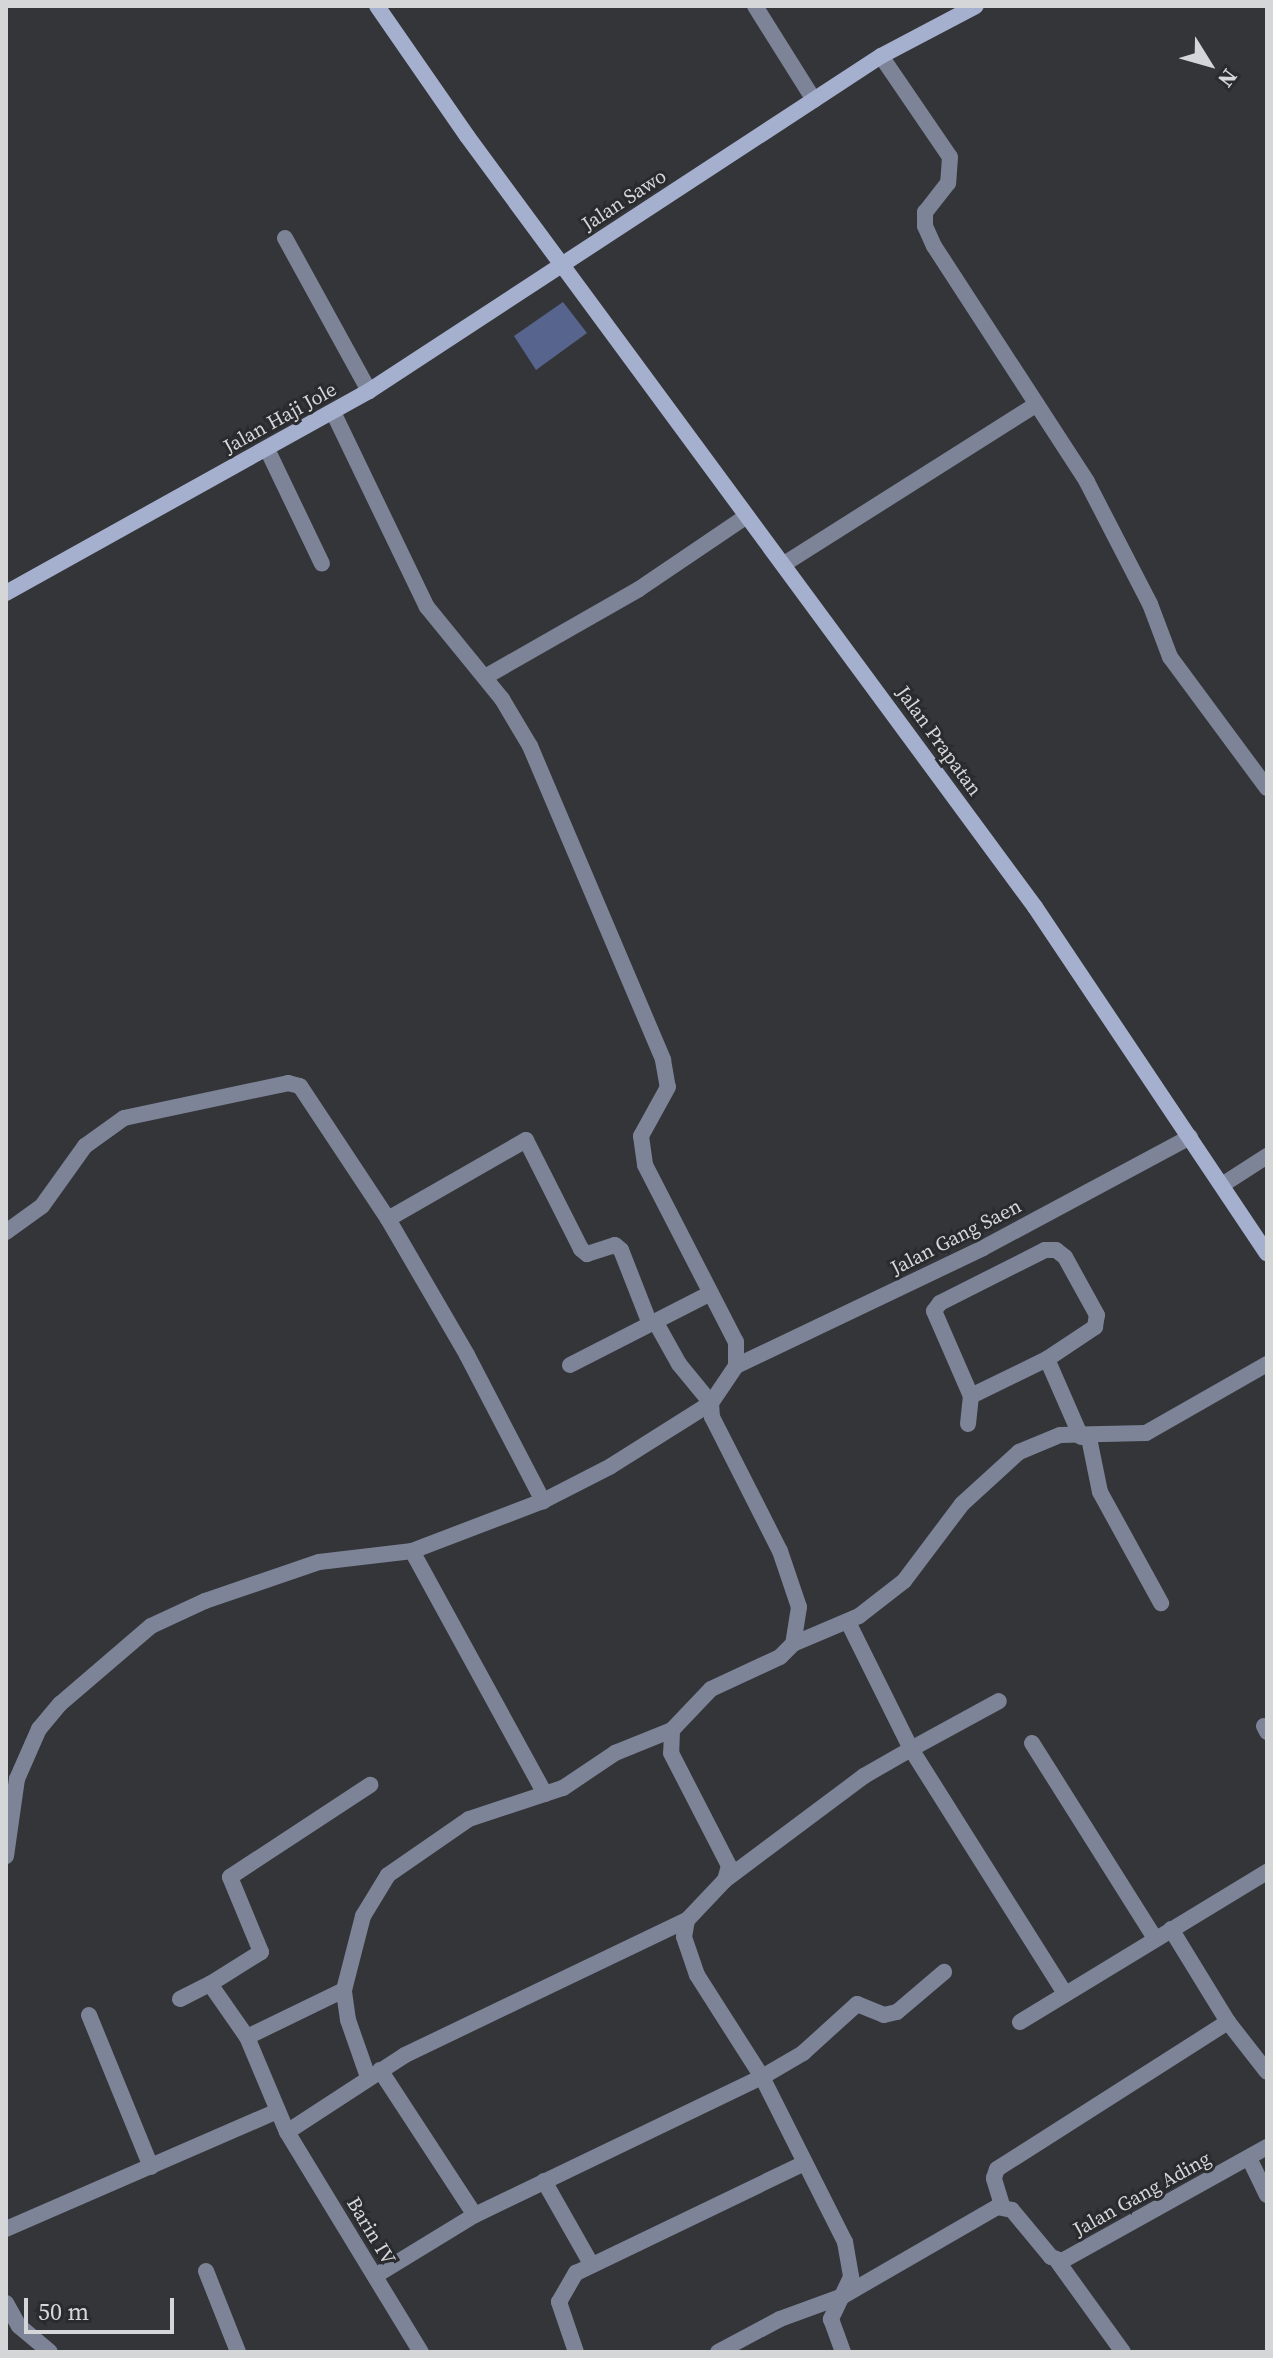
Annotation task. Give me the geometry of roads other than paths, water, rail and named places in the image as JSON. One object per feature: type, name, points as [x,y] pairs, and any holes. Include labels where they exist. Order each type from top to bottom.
[{"type":"main road","points":[[377,6],[467,136],[565,262]]},
{"type":"main road","name":"Jalan Sawo","points":[[565,262],[881,56],[955,10],[976,6]]},
{"type":"main road","name":"Jalan Haji Jole","points":[[6,593],[369,391],[565,262]]},
{"type":"main road","name":"Jalan Prapatan","points":[[565,262],[747,516],[1035,907],[1267,1254]]},
{"type":"street","points":[[755,6],[814,100]]},
{"type":"street","points":[[881,56],[950,157],[948,183],[925,212],[925,226],[1087,482],[1150,604],[1170,657],[1267,788]]},
{"type":"street","points":[[285,238],[369,391]]},
{"type":"street","points":[[784,564],[1037,404]]},
{"type":"street","points":[[6,1856],[17,1779],[39,1729],[60,1704],[151,1626],[205,1601],[319,1562],[412,1551],[543,1501],[611,1466],[711,1403],[736,1366],[736,1342],[645,1165],[641,1136],[668,1087],[663,1060],[530,746],[485,677],[427,607],[333,412]]},
{"type":"street","points":[[267,449],[322,564]]},
{"type":"street","points":[[485,677],[639,589],[747,516]]},
{"type":"street","points":[[6,1232],[42,1206],[85,1146],[124,1118],[288,1083],[300,1086],[388,1219],[467,1355],[543,1501]]},
{"type":"street","name":"Jalan Gang Saen","points":[[736,1366],[1106,1186],[1190,1137]]},
{"type":"street","points":[[388,1219],[526,1140],[581,1249],[587,1254],[615,1245],[621,1250],[653,1323],[679,1364],[711,1403],[712,1417],[792,1583],[799,1607],[793,1644]]},
{"type":"street","points":[[1222,1185],[1267,1156]]},
{"type":"street","points":[[968,1424],[971,1396],[934,1311],[940,1303],[1045,1250],[1056,1250],[1065,1257],[1097,1315],[1095,1327],[1086,1336],[1047,1359],[971,1396]]},
{"type":"street","points":[[570,1365],[711,1293]]},
{"type":"street","points":[[1047,1359],[1085,1438],[1100,1492],[1161,1603]]},
{"type":"street","points":[[475,2215],[374,2073],[348,2020],[344,1990],[363,1916],[388,1875],[469,1819],[545,1794],[581,1778],[615,1753],[672,1730],[711,1689],[780,1657],[793,1644],[848,1622],[904,1581],[989,1475],[1042,1441],[1146,1433],[1169,1424],[1267,1364]]},
{"type":"street","points":[[412,1551],[545,1794]]},
{"type":"street","points":[[848,1622],[911,1749],[1064,1992]]},
{"type":"street","points":[[287,2132],[374,2073],[687,1920],[725,1880],[864,1776],[999,1701]]},
{"type":"street","points":[[672,1730],[671,1753],[724,1851],[729,1866],[725,1880]]},
{"type":"street","points":[[1032,1743],[1155,1938]]},
{"type":"street","points":[[180,1999],[261,1952],[230,1877],[370,1785]]},
{"type":"street","points":[[1020,2022],[1064,1992],[1267,1872]]},
{"type":"street","points":[[687,1920],[684,1937],[697,1975],[762,2077],[851,2259],[843,2296],[831,2319],[843,2352]]},
{"type":"street","points":[[1171,1929],[1228,2022],[1267,2072]]},
{"type":"street","points":[[375,2276],[475,2215],[762,2077],[803,2053],[857,2004],[884,2015],[897,2012],[944,1972]]},
{"type":"street","name":"Barin IV","points":[[210,1984],[247,2037],[287,2132],[421,2352]]},
{"type":"street","points":[[247,2037],[344,1990]]},
{"type":"street","points":[[89,2015],[151,2167]]},
{"type":"street","points":[[1123,2352],[1058,2262],[1002,2205],[994,2178],[997,2169],[1228,2022]]},
{"type":"street","points":[[6,2229],[278,2111]]},
{"type":"street","name":"Jalan Gang Ading","points":[[1058,2262],[1267,2147]]},
{"type":"street","points":[[1249,2158],[1267,2195]]},
{"type":"street","points":[[576,2352],[559,2302],[566,2284],[590,2262],[805,2163]]},
{"type":"street","points":[[544,2181],[590,2262]]},
{"type":"street","points":[[718,2352],[780,2319],[843,2296],[1002,2205]]},
{"type":"street","points":[[206,2271],[238,2352]]},
{"type":"street","points":[[6,2303],[19,2326],[50,2352]]}]
